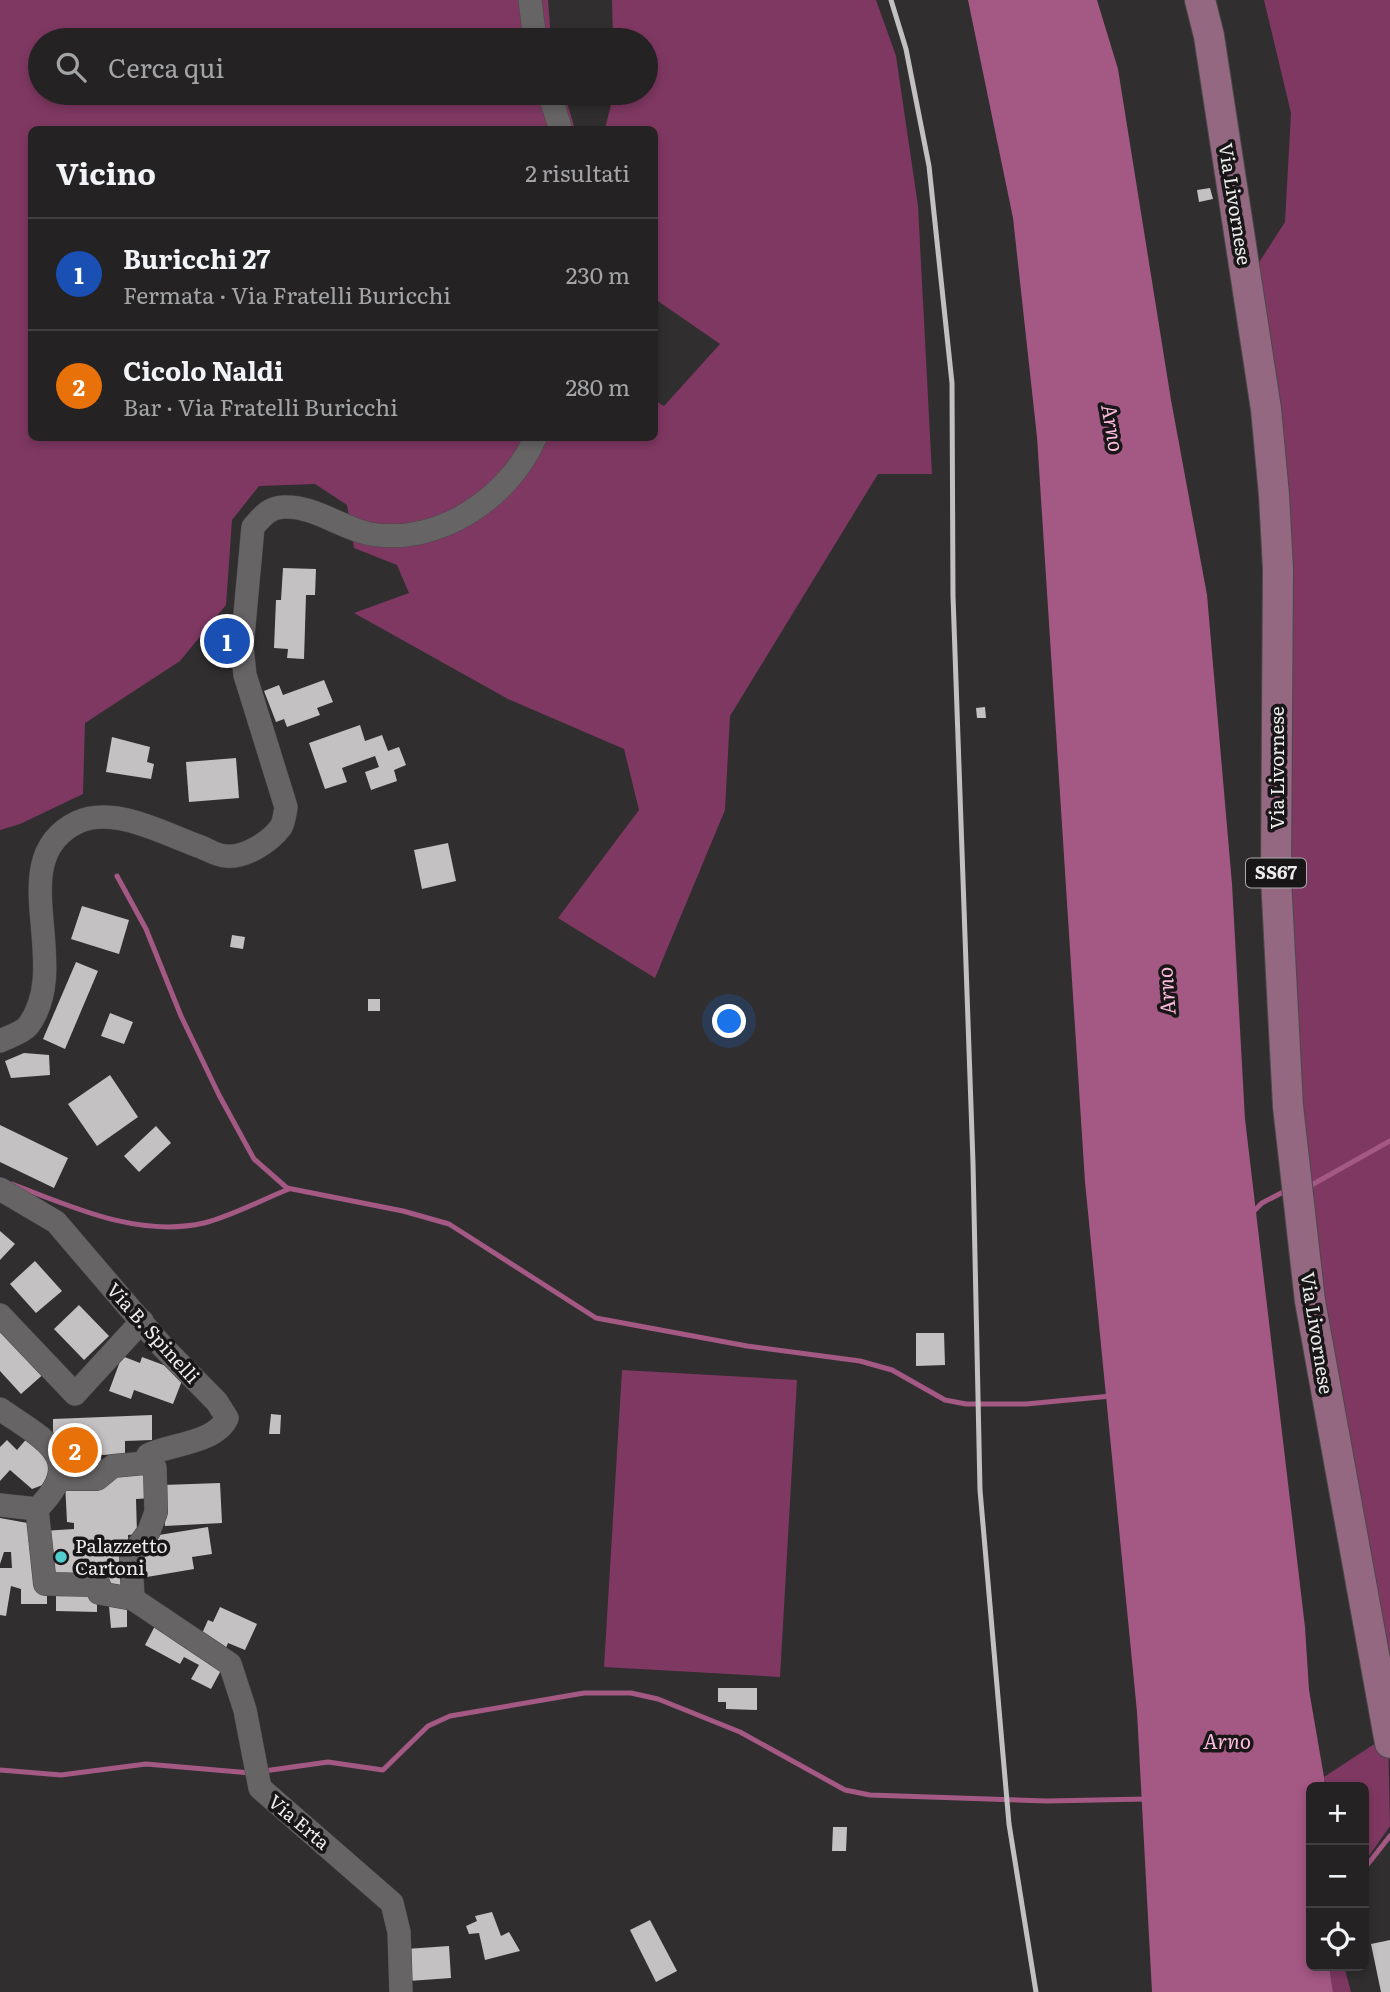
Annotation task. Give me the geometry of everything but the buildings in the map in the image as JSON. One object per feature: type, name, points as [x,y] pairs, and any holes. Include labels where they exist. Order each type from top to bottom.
[{"type":"main road","name":"Via Livornese","points":[[1200,0],[1211,48],[1266,409],[1274,495],[1278,569],[1276,878],[1288,1106],[1310,1301],[1384,1672],[1390,1743]]},
{"type":"street","points":[[530,0],[534,28]]},
{"type":"street","points":[[553,105],[560,126]]},
{"type":"street","points":[[0,1041],[27,1027],[47,981],[40,877],[51,840],[65,829],[81,820],[123,820],[226,856],[247,853],[266,842],[282,826],[286,807],[245,675],[242,647],[253,527],[265,512],[283,507],[306,510],[372,534],[408,533],[444,526],[469,513],[513,477],[533,441]]},
{"type":"street","name":"Via B. Spinelli","points":[[0,1189],[55,1222],[162,1346],[218,1402],[227,1418],[223,1426],[204,1437],[148,1455],[145,1463]]},
{"type":"street","points":[[0,1315],[75,1394],[142,1321]]},
{"type":"street","points":[[0,1409],[57,1453],[61,1474]]},
{"type":"street","points":[[145,1463],[155,1468],[156,1512],[149,1531],[131,1556],[132,1599],[99,1593],[99,1585],[45,1584],[20,1508],[61,1474],[97,1479],[113,1466],[145,1463]]},
{"type":"street","name":"Via Erta","points":[[132,1599],[230,1664],[245,1710],[260,1788],[392,1903],[399,1932],[401,1992]]},
{"type":"shaded area","points":[[0,0],[548,0],[550,28],[28,28],[28,105],[568,105],[574,126],[28,126],[28,441],[658,441],[658,403],[664,406],[720,344],[658,301],[658,126],[606,126],[611,105],[658,105],[658,28],[613,28],[612,0],[876,0],[896,56],[918,206],[932,474],[878,474],[730,716],[725,810],[655,978],[558,918],[639,810],[624,749],[508,699],[354,613],[409,593],[397,565],[354,548],[347,505],[315,484],[259,486],[232,520],[226,605],[180,661],[85,723],[83,794],[20,824],[0,830]]},
{"type":"shaded area","points":[[1264,0],[1390,0],[1390,1676],[1341,1436],[1300,1128],[1258,264],[1285,222],[1291,113]]},
{"type":"shaded area","points":[[622,1370],[797,1380],[780,1677],[604,1667]]},
{"type":"shaded area","points":[[1388,1735],[1390,1826],[1369,1856],[1369,1782],[1324,1782],[1324,1777]]},
{"type":"shaded area","points":[[1330,1971],[1345,1971],[1351,1992],[1333,1992]]},
{"type":"water","name":"Arno","points":[[968,0],[1097,0],[1118,69],[1171,400],[1207,595],[1232,884],[1245,1119],[1305,1627],[1309,1690],[1324,1777],[1324,1782],[1306,1782],[1306,1971],[1330,1971],[1333,1992],[1152,1992],[1137,1712],[1085,1182],[1037,437],[1013,218]]},
{"type":"waterway","points":[[117,876],[146,929],[181,1016],[219,1095],[254,1159],[287,1188],[403,1211],[449,1224],[596,1318],[747,1346],[860,1361],[892,1370],[945,1400],[966,1404],[1026,1404],[1111,1396]]},
{"type":"waterway","points":[[1308,1187],[1390,1141]]},
{"type":"waterway","points":[[12,1184],[106,1218],[179,1227],[215,1220],[289,1189]]},
{"type":"waterway","points":[[1252,1213],[1262,1203],[1287,1190]]},
{"type":"waterway","points":[[264,1771],[328,1762],[383,1770],[428,1726],[450,1716],[584,1693],[631,1693],[658,1699],[740,1732],[845,1790],[870,1795],[1047,1801],[1146,1799]]},
{"type":"waterway","points":[[0,1770],[61,1775],[146,1764],[251,1773]]},
{"type":"waterway","points":[[1369,1863],[1390,1836]]},
{"type":"railway","points":[[891,0],[906,49],[929,166],[952,383],[953,596],[973,1163],[980,1490],[1009,1824],[1036,1992]]},
{"type":"place","name":"Buricchi 27","points":[[227,641]]},
{"type":"place","name":"Cicolo Naldi","points":[[75,1450]]},
{"type":"place","name":"Palazzetto Cartoni","points":[[61,1557]]}]
